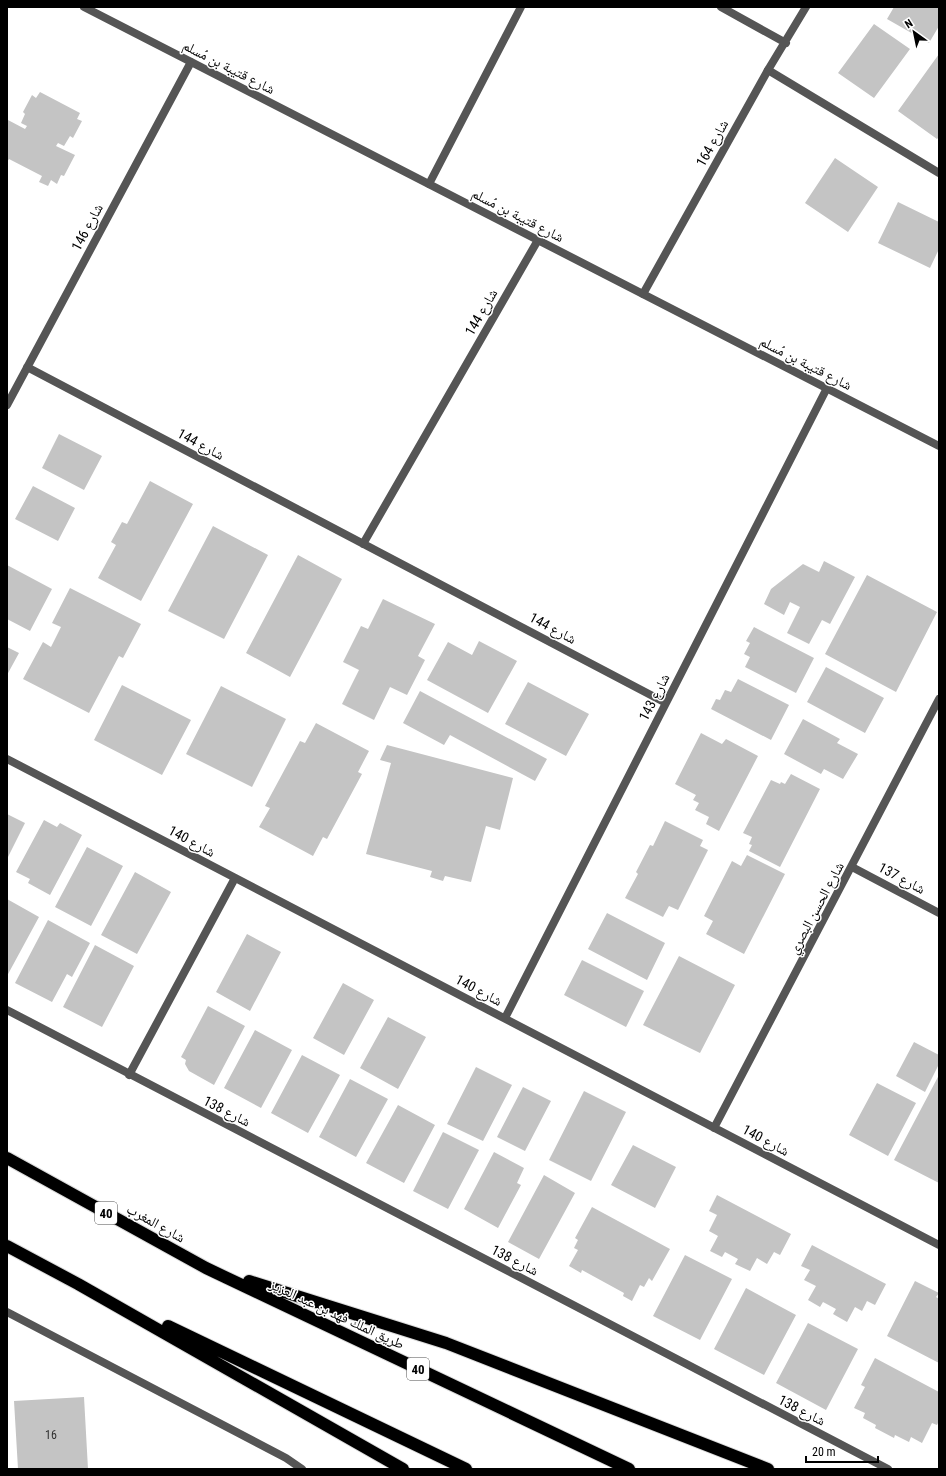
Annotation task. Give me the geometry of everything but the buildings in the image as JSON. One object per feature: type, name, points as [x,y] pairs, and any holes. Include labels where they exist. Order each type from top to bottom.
[{"type":"highway","name":"شارع المغرب","points":[[7,1158],[206,1268]]},
{"type":"highway","points":[[7,1246],[78,1284],[403,1469]]},
{"type":"highway","name":"طريق الملك فهد بن عبد العزيز","points":[[206,1268],[629,1469]]},
{"type":"highway","points":[[206,1268],[446,1343],[768,1469]]},
{"type":"highway","points":[[78,1284],[466,1469]]},
{"type":"street","name":"شارع قتيبة بن مُسلم","points":[[84,7],[939,446]]},
{"type":"street","points":[[429,184],[521,7]]},
{"type":"street","points":[[722,7],[786,43]]},
{"type":"street","name":"شارع 164","points":[[643,294],[768,70],[786,43],[806,7]]},
{"type":"street","name":"شارع 146","points":[[7,405],[191,62]]},
{"type":"street","points":[[768,70],[939,173]]},
{"type":"street","name":"شارع 144","points":[[363,544],[538,240]]},
{"type":"street","name":"شارع 144","points":[[27,367],[666,703]]},
{"type":"street","name":"شارع 143","points":[[505,1018],[827,388]]},
{"type":"street","name":"شارع الحسن البصري","points":[[714,1128],[939,699]]},
{"type":"street","name":"شارع 140","points":[[7,759],[939,1245]]},
{"type":"street","name":"شارع 137","points":[[852,867],[939,913]]},
{"type":"street","points":[[129,1075],[235,878]]},
{"type":"street","name":"شارع 138","points":[[7,1010],[129,1075],[888,1469]]},
{"type":"street","points":[[7,1312],[286,1458],[302,1469]]}]
